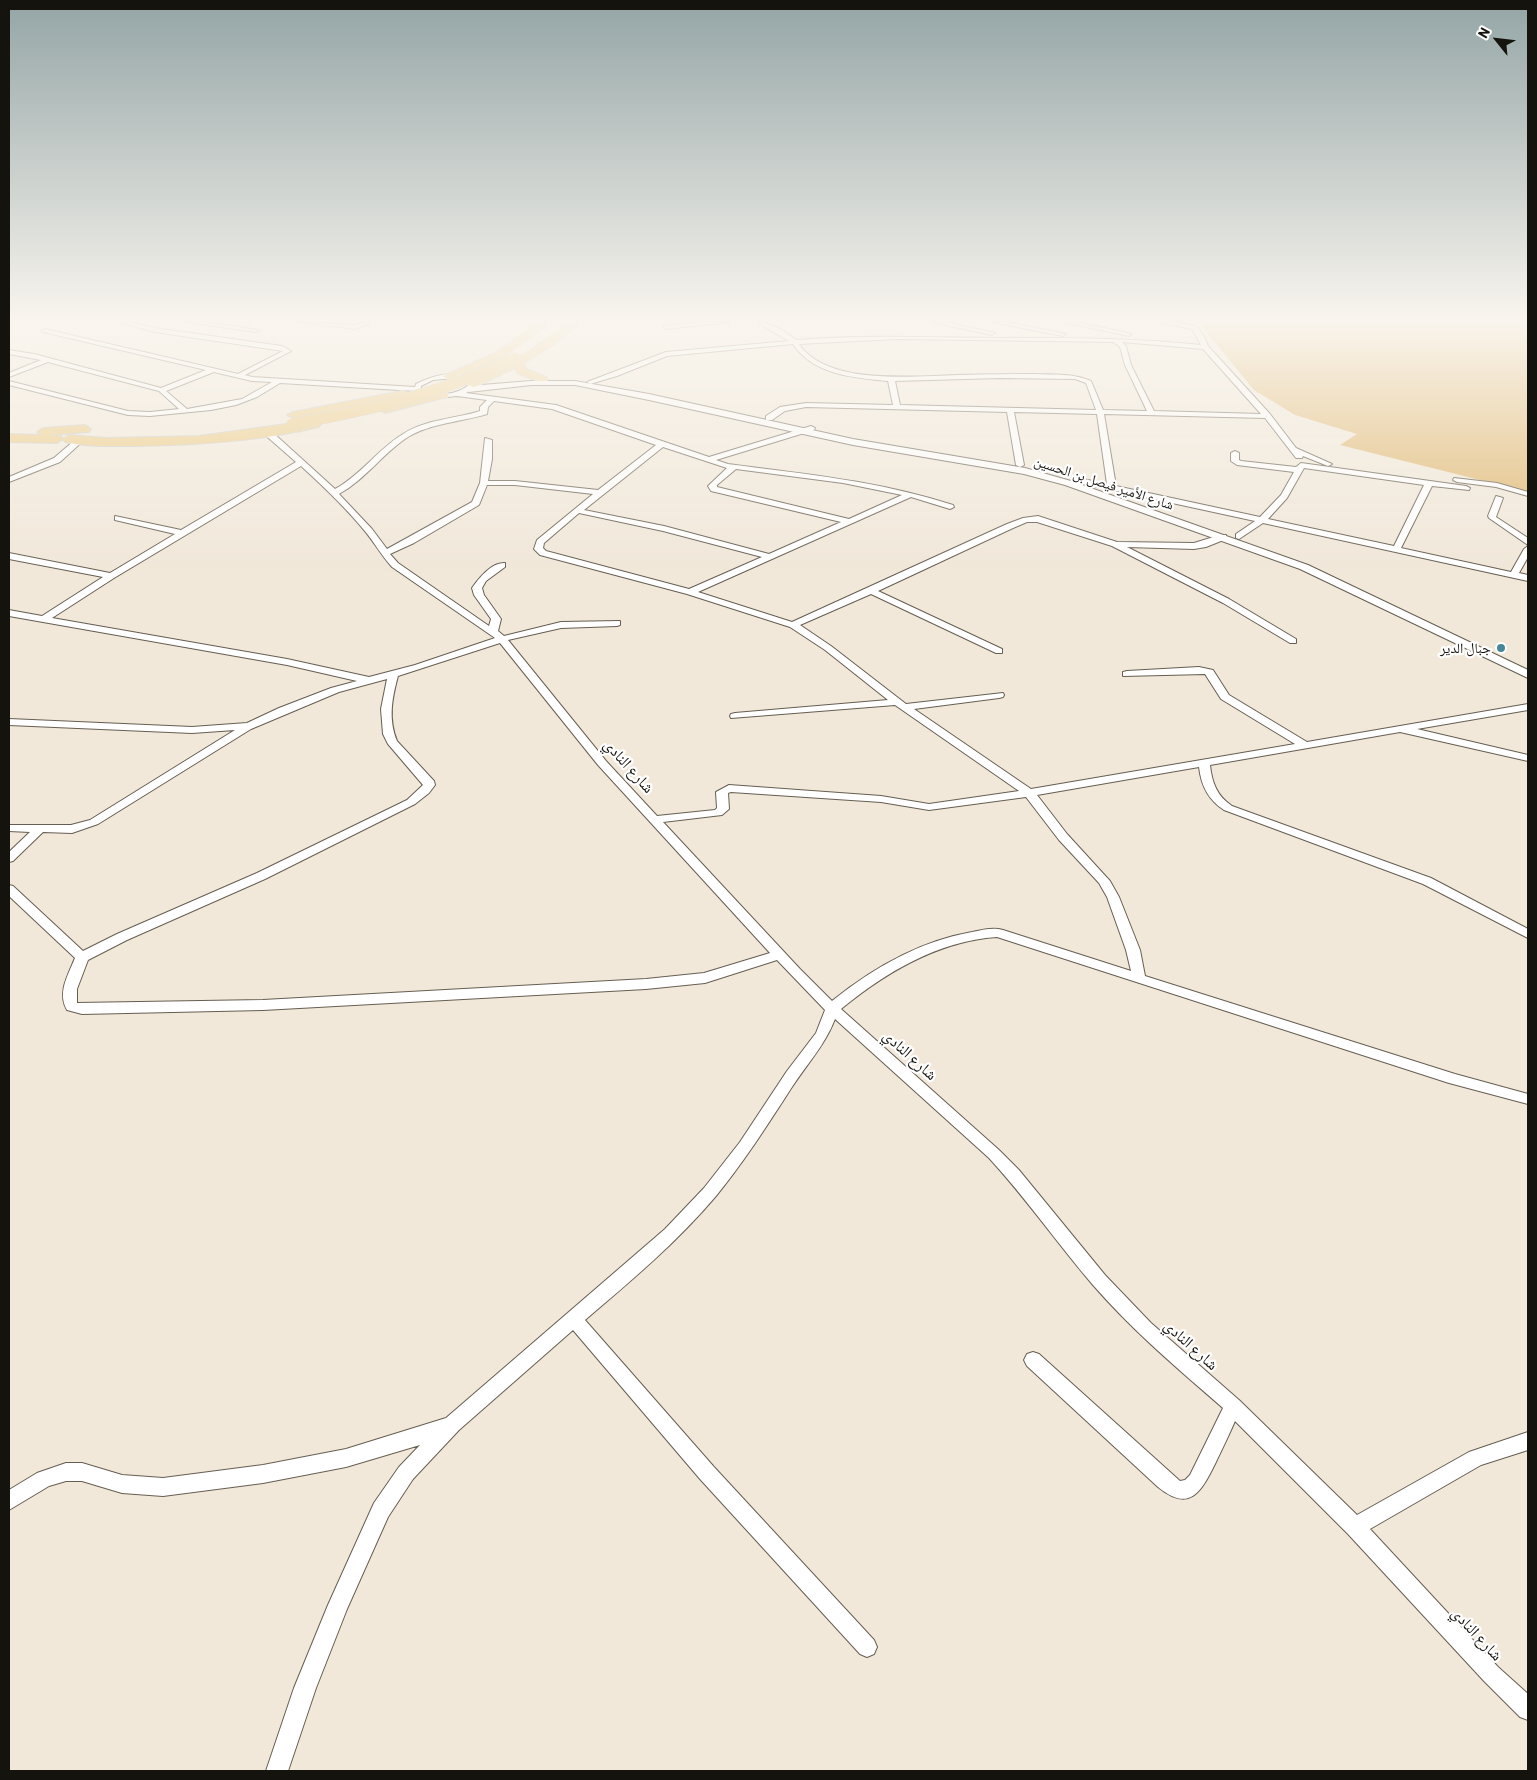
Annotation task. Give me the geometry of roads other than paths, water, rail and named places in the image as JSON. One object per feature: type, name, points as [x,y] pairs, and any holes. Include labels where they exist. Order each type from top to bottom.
[{"type":"main road","points":[[287,421],[353,405]]},
{"type":"main road","points":[[9,431],[159,432],[222,428],[287,421],[366,405]]},
{"type":"main road","points":[[74,440],[173,436],[287,421],[385,405]]},
{"type":"main road","points":[[9,438],[149,442],[266,432],[340,420],[405,405]]},
{"type":"main road","points":[[44,432],[95,429]]},
{"type":"street","points":[[96,405],[128,413],[150,414],[220,405]]},
{"type":"street","points":[[178,405],[185,411]]},
{"type":"street","points":[[334,493],[360,477],[406,434],[484,412],[486,405]]},
{"type":"street","points":[[536,405],[558,408],[708,460],[734,467],[834,479],[911,494],[950,507]]},
{"type":"street","name":"شارع الأمير فيصل بن الحسين","points":[[686,405],[853,442],[1025,471],[1068,483],[1208,529],[1239,536],[1319,567],[1528,666]]},
{"type":"street","name":"شارع الأمير فيصل بن الحسين","points":[[715,405],[811,428],[1020,465],[1083,481],[1208,529],[1223,537],[1278,556],[1322,575],[1528,674]]},
{"type":"street","points":[[1097,405],[1100,412],[1112,488]]},
{"type":"street","points":[[1148,405],[1152,414]]},
{"type":"street","points":[[1257,405],[1296,450],[1320,462],[1343,469],[1466,488]]},
{"type":"street","points":[[769,418],[780,411],[796,406],[1267,416]]},
{"type":"street","points":[[1010,410],[1020,465]]},
{"type":"street","points":[[708,460],[811,428]]},
{"type":"street","name":"شارع النادي","points":[[266,432],[334,493],[366,526],[384,554],[396,565],[497,635],[571,726],[653,820],[780,955],[832,1008],[994,1154],[1013,1174],[1099,1280],[1145,1328],[1233,1406],[1355,1527],[1491,1674],[1528,1709]]},
{"type":"street","points":[[9,480],[57,460],[74,440]]},
{"type":"street","points":[[384,554],[418,537],[476,503],[484,483],[488,459],[488,440]]},
{"type":"street","points":[[662,444],[540,542],[537,545],[540,551],[690,592],[793,625],[828,648],[901,705],[1029,793],[1063,837],[1104,882],[1113,897],[1133,950],[1140,978]]},
{"type":"street","points":[[1239,536],[1260,520],[1285,496],[1300,468],[1296,450]]},
{"type":"street","points":[[1235,453],[1235,461],[1240,463],[1300,468],[1343,469],[1494,485],[1528,494]]},
{"type":"street","points":[[42,620],[181,533],[300,463]]},
{"type":"street","points":[[734,467],[714,483],[712,486],[714,489],[848,521]]},
{"type":"street","points":[[1083,481],[1528,578]]},
{"type":"street","points":[[484,483],[515,483],[601,493]]},
{"type":"street","points":[[1397,548],[1429,483]]},
{"type":"street","points":[[690,592],[911,494]]},
{"type":"street","points":[[1499,498],[1492,516],[1493,518],[1528,542]]},
{"type":"street","points":[[580,511],[664,529],[768,556]]},
{"type":"street","points":[[118,518],[181,533]]},
{"type":"street","points":[[793,625],[1010,526],[1026,520],[1042,519],[1116,544],[1226,601],[1293,641]]},
{"type":"street","points":[[1116,544],[1194,546],[1203,545],[1223,537]]},
{"type":"street","points":[[1514,575],[1528,549]]},
{"type":"street","points":[[9,556],[111,576]]},
{"type":"street","points":[[497,635],[496,619],[481,598],[477,588],[483,579],[502,565]]},
{"type":"street","points":[[871,591],[999,650]]},
{"type":"street","points":[[9,613],[287,662],[370,680]]},
{"type":"street","points":[[9,828],[72,829],[94,822],[249,726],[316,697],[370,680],[393,675],[497,635],[554,626],[616,624]]},
{"type":"street","points":[[1127,674],[1200,670],[1209,672],[1225,697],[1304,745]]},
{"type":"street","points":[[393,675],[386,711],[388,735],[392,742],[428,781],[429,785],[425,791],[406,804],[261,876],[145,926],[82,957],[69,999],[72,1008],[263,1005],[654,983],[705,978],[780,955]]},
{"type":"street","points":[[735,716],[901,705],[999,695]]},
{"type":"street","points":[[653,820],[718,813],[723,809],[722,792],[729,788],[881,799],[929,806],[1029,793],[1528,707]]},
{"type":"street","points":[[9,722],[192,730],[249,726]]},
{"type":"street","points":[[1400,729],[1528,758]]},
{"type":"street","points":[[1204,764],[1208,786],[1215,798],[1222,805],[1235,812],[1427,881],[1528,934]]},
{"type":"street","points":[[9,858],[41,828]]},
{"type":"street","points":[[9,889],[82,957]]},
{"type":"street","points":[[276,1771],[305,1688],[338,1605],[381,1510],[406,1473],[453,1424],[670,1234],[710,1192],[746,1146],[792,1075],[822,1035],[832,1008],[865,982],[918,952],[950,940],[998,933],[1323,1038],[1454,1079],[1528,1099]]},
{"type":"street","points":[[574,1319],[707,1473],[866,1647]]},
{"type":"street","points":[[1033,1360],[1154,1471],[1179,1490],[1188,1490],[1197,1481],[1233,1406]]},
{"type":"street","points":[[9,1501],[44,1479],[66,1472],[82,1472],[122,1484],[163,1487],[291,1469],[346,1458],[422,1436],[453,1424]]},
{"type":"street","points":[[1355,1527],[1476,1458],[1528,1441]]},
{"type":"place","name":"جبال الدير","points":[[1501,648]]}]
